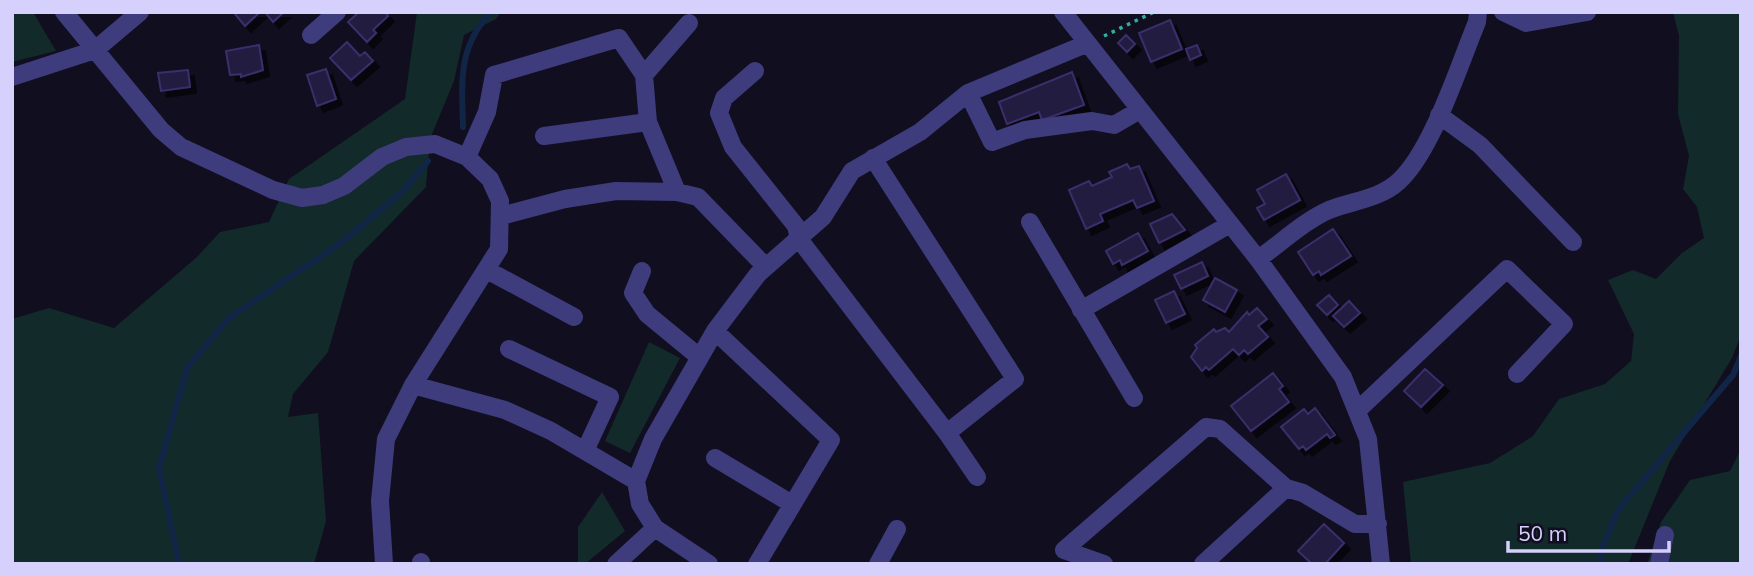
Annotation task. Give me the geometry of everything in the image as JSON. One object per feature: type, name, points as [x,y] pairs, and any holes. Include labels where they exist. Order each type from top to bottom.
[{"type":"street","points":[[64,12],[161,131],[181,147],[273,190],[302,198],[323,195],[344,186],[382,157],[406,147],[435,144],[467,157],[490,179],[500,201],[499,249],[413,385],[386,439],[380,501],[384,564]]},
{"type":"street","points":[[12,77],[96,50],[140,12]]},
{"type":"street","points":[[311,35],[337,12]]},
{"type":"street","points":[[1063,12],[1138,111],[1258,259],[1343,377],[1358,410],[1370,450],[1381,564]]},
{"type":"street","points":[[1258,259],[1327,211],[1376,195],[1397,183],[1411,168],[1438,115],[1477,22],[1478,12]]},
{"type":"street","points":[[1503,12],[1526,23],[1587,12]]},
{"type":"street","points":[[644,75],[689,23]]},
{"type":"street","points":[[467,157],[487,112],[494,75],[619,38],[644,75],[648,122],[677,192]]},
{"type":"street","points":[[709,564],[655,528],[640,504],[636,481],[653,439],[698,356],[715,331],[766,267],[823,217],[852,172],[920,132],[968,93],[1086,44]]},
{"type":"street","points":[[755,71],[724,98],[719,113],[733,147],[796,226],[799,239],[947,433],[977,477]]},
{"type":"street","points":[[968,93],[992,142],[1025,130],[1052,126],[1092,121],[1114,125],[1138,111]]},
{"type":"street","points":[[1438,115],[1480,145],[1573,242]]},
{"type":"street","points":[[544,136],[648,122]]},
{"type":"street","points":[[873,158],[1015,379],[947,433]]},
{"type":"street","points":[[501,216],[565,199],[603,193],[677,192],[698,197],[766,267]]},
{"type":"street","points":[[1030,222],[1134,398]]},
{"type":"street","points":[[1082,310],[1230,224]]},
{"type":"street","points":[[1358,410],[1507,269],[1564,324],[1517,373]]},
{"type":"street","points":[[486,270],[574,317]]},
{"type":"street","points":[[642,271],[633,293],[647,314],[698,356]]},
{"type":"street","points":[[715,331],[831,440],[757,564]]},
{"type":"street","points":[[509,349],[610,397],[585,451]]},
{"type":"street","points":[[413,385],[505,411],[551,431],[636,481]]},
{"type":"street","points":[[1104,564],[1064,550],[1206,427],[1220,429],[1286,488],[1303,494],[1355,524],[1378,524]]},
{"type":"street","points":[[715,458],[792,504]]},
{"type":"street","points":[[1203,564],[1286,488]]},
{"type":"street","points":[[616,564],[655,528]]},
{"type":"street","points":[[878,564],[897,529]]},
{"type":"street","points":[[1659,564],[1665,535]]},
{"type":"path","points":[[1086,44],[1154,12]]},
{"type":"green space","points":[[12,12],[33,12],[56,51],[12,62]]},
{"type":"green space","points":[[417,12],[501,12],[496,19],[464,35],[454,81],[430,139],[426,187],[354,261],[328,352],[293,394],[288,417],[318,413],[326,521],[314,564],[12,564],[12,319],[49,308],[114,328],[197,257],[220,232],[269,222],[289,179],[405,99]]},
{"type":"green space","points":[[1673,12],[1741,12],[1741,335],[1732,358],[1670,461],[1628,564],[1411,564],[1403,482],[1490,463],[1533,436],[1559,399],[1605,384],[1631,361],[1634,334],[1608,280],[1633,270],[1656,279],[1682,253],[1704,238],[1697,207],[1683,189],[1689,156],[1678,114],[1679,36]]},
{"type":"green space","points":[[649,342],[680,358],[630,453],[605,441]]},
{"type":"green space","points":[[1741,449],[1741,564],[1647,564],[1661,522],[1690,480],[1730,471]]},
{"type":"green space","points":[[602,492],[625,531],[585,564],[578,564],[578,527]]},
{"type":"building","points":[[260,12],[245,26],[235,14]]},
{"type":"building","points":[[265,12],[284,12],[273,22]]},
{"type":"building","points":[[359,12],[385,12],[388,16],[373,30],[376,33],[367,42],[348,22]]},
{"type":"building","points":[[1170,20],[1182,49],[1151,62],[1139,33]]},
{"type":"building","points":[[1126,35],[1135,44],[1127,52],[1118,43]]},
{"type":"building","points":[[347,42],[360,56],[365,52],[373,61],[351,80],[330,58]]},
{"type":"building","points":[[259,45],[263,70],[241,77],[241,74],[230,75],[226,51]]},
{"type":"building","points":[[1197,45],[1201,55],[1190,60],[1186,49]]},
{"type":"building","points":[[326,69],[336,99],[317,106],[307,75]]},
{"type":"building","points":[[188,70],[190,87],[161,91],[158,73]]},
{"type":"building","points":[[1072,72],[1084,105],[1042,120],[1039,112],[1007,124],[999,102]]},
{"type":"building","points":[[1127,164],[1130,169],[1139,166],[1154,201],[1137,208],[1133,200],[1100,214],[1103,221],[1086,229],[1069,190],[1089,181],[1092,186],[1112,177],[1109,172]]},
{"type":"building","points":[[1286,174],[1300,200],[1264,220],[1257,208],[1265,204],[1257,190]]},
{"type":"building","points":[[1172,214],[1185,230],[1159,243],[1150,224]]},
{"type":"building","points":[[1333,229],[1351,256],[1321,275],[1319,271],[1313,275],[1298,252]]},
{"type":"building","points":[[1138,233],[1148,251],[1122,265],[1120,260],[1113,264],[1106,251]]},
{"type":"building","points":[[1202,262],[1208,276],[1181,289],[1174,275]]},
{"type":"building","points":[[1215,278],[1237,290],[1225,312],[1203,300]]},
{"type":"building","points":[[1174,291],[1185,314],[1166,323],[1155,300]]},
{"type":"building","points":[[1329,295],[1338,305],[1327,315],[1317,305]]},
{"type":"building","points":[[1349,301],[1360,313],[1344,327],[1333,316]]},
{"type":"building","points":[[1257,308],[1267,319],[1258,326],[1268,337],[1248,354],[1244,350],[1239,355],[1233,349],[1209,370],[1206,367],[1202,371],[1191,357],[1197,348],[1195,345],[1214,329],[1216,332],[1225,328],[1229,332],[1247,312],[1249,315]]},
{"type":"building","points":[[1425,369],[1443,385],[1421,407],[1404,391]]},
{"type":"building","points":[[1273,373],[1283,386],[1279,389],[1289,402],[1251,431],[1231,406]]},
{"type":"building","points":[[1315,408],[1335,435],[1330,438],[1327,434],[1306,450],[1303,446],[1299,449],[1281,427],[1304,409],[1308,414]]},
{"type":"building","points":[[1324,524],[1344,543],[1325,564],[1312,564],[1298,551]]},
{"type":"waterway","points":[[463,127],[462,80],[467,52],[480,25],[491,12]]},
{"type":"waterway","points":[[179,564],[159,468],[187,368],[229,318],[342,242],[403,191],[428,161]]},
{"type":"waterway","points":[[1600,564],[1602,548],[1618,510],[1733,375],[1741,356]]}]
